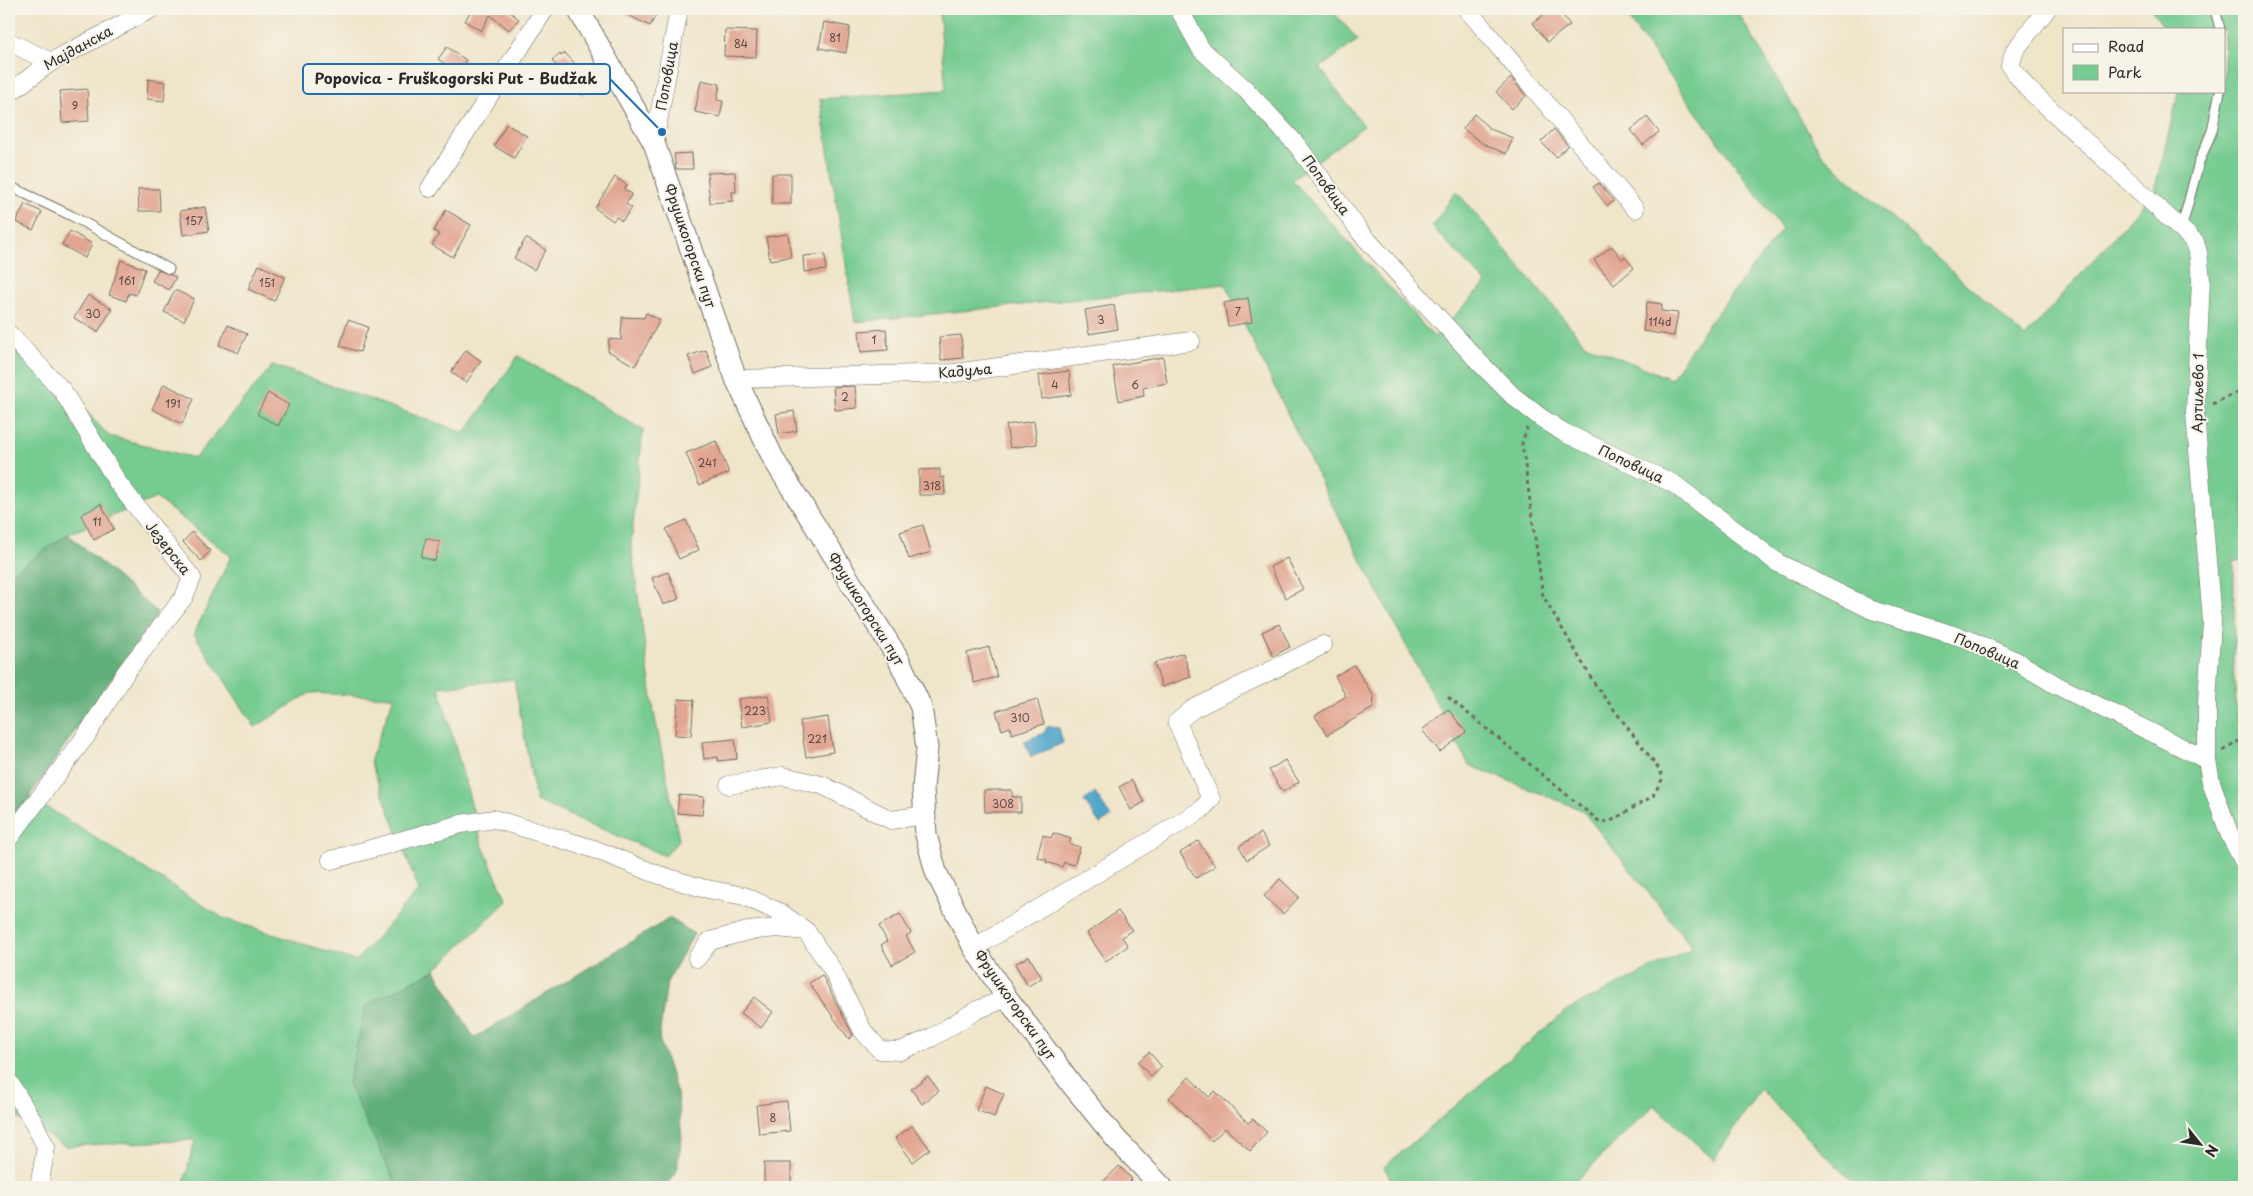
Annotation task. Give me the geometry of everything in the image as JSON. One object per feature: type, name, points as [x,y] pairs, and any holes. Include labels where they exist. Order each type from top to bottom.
[{"type":"street","name":"Мајданска","points":[[9,92],[51,62],[151,9]]},
{"type":"street","points":[[430,188],[545,9]]},
{"type":"street","name":"Фрушкогорски пут","points":[[578,9],[654,143],[736,379],[774,460],[898,658],[921,707],[927,748],[922,788],[926,836],[936,872],[974,948],[1007,998],[1116,1139],[1162,1187]]},
{"type":"street","name":"Поповица","points":[[654,143],[680,9]]},
{"type":"street","name":"Поповица","points":[[1179,9],[1201,49],[1246,90],[1296,145],[1361,233],[1513,396],[1540,417],[1563,432],[1674,484],[1778,563],[1872,610],[1966,639],[2016,661],[2056,685],[2207,760]]},
{"type":"street","points":[[1467,9],[1635,209]]},
{"type":"street","name":"Артиљево 1","points":[[2048,9],[2015,50],[2010,66],[2027,88],[2195,242],[2198,252],[2201,279],[2195,413],[2212,621],[2207,760],[2211,782],[2229,833],[2244,862]]},
{"type":"street","points":[[9,42],[51,62]]},
{"type":"street","name":"Језерска","points":[[9,334],[62,390],[118,483],[192,578],[184,597],[126,672],[86,736],[9,838]]},
{"type":"street","name":"Кадуља","points":[[736,379],[954,373],[1191,341]]},
{"type":"street","points":[[974,948],[1201,810],[1211,799],[1177,722],[1193,709],[1323,646]]},
{"type":"street","points":[[729,785],[783,776],[822,785],[891,820],[925,815]]},
{"type":"street","points":[[331,860],[461,824],[494,819],[594,849],[656,874],[702,888],[744,896],[782,913],[806,931],[832,969],[863,1031],[880,1050],[900,1051],[932,1038],[977,1010],[1007,998]]},
{"type":"street","points":[[698,958],[710,941],[748,931],[777,928],[806,931]]},
{"type":"street","points":[[9,1082],[46,1146],[40,1187]]},
{"type":"lane","points":[[2215,9],[2220,28]]},
{"type":"lane","points":[[2181,230],[2199,162],[2212,131],[2220,92]]},
{"type":"lane","points":[[9,186],[72,216],[169,269]]},
{"type":"path","points":[[2195,413],[2233,394],[2244,392]]},
{"type":"path","points":[[1448,697],[1600,822],[1611,821],[1653,796],[1663,778],[1660,770],[1596,686],[1543,596],[1522,443],[1527,427],[1540,417]]},
{"type":"green space","points":[[939,9],[1331,9],[1358,40],[1320,68],[1364,126],[1292,180],[1434,337],[1486,283],[1432,227],[1456,191],[1585,344],[1671,379],[1706,327],[1782,229],[1621,9],[1736,9],[1822,155],[2025,337],[2154,192],[2179,92],[2226,92],[2226,28],[2164,28],[2151,9],[2244,9],[2244,561],[2234,561],[2234,678],[2244,797],[2244,1187],[1858,1187],[1760,1089],[1714,1160],[1654,1105],[1570,1187],[1395,1187],[1384,1167],[1567,1010],[1693,948],[1582,810],[1469,765],[1327,495],[1225,284],[855,322],[820,99],[946,90]]},
{"type":"green space","points":[[9,329],[109,436],[195,458],[273,365],[465,433],[518,356],[643,430],[631,545],[654,713],[679,840],[665,856],[536,801],[514,679],[439,687],[483,847],[507,901],[435,970],[366,1006],[397,1187],[183,1187],[195,1140],[65,1146],[9,1113],[9,825],[29,796],[223,918],[356,961],[419,890],[370,761],[394,697],[310,693],[255,727],[194,634],[231,556],[156,498],[68,534],[9,575]]},
{"type":"green space","points":[[68,534],[158,613],[9,825],[9,575]]},
{"type":"green space","points":[[670,918],[694,934],[667,982],[659,1038],[677,1093],[682,1138],[676,1173],[665,1187],[397,1187],[348,1083],[366,1005],[435,970],[474,1038]]},
{"type":"water","points":[[1047,727],[1059,728],[1063,743],[1031,757],[1024,741],[1044,733]]},
{"type":"water","points":[[1095,793],[1111,817],[1100,824],[1084,801]]},
{"type":"building","points":[[472,9],[506,9],[519,19],[509,30],[490,15],[481,31],[465,21]]},
{"type":"building","points":[[616,9],[659,9],[650,26]]},
{"type":"building","points":[[1551,9],[1558,9],[1570,25],[1547,42],[1533,23]]},
{"type":"building","points":[[824,22],[850,27],[846,53],[819,48]]},
{"type":"building","points":[[725,30],[757,31],[756,57],[724,56]]},
{"type":"building","points":[[447,47],[466,60],[457,72],[438,59]]},
{"type":"building","points":[[565,53],[578,67],[576,69],[592,85],[582,95],[552,61],[560,54],[561,56]]},
{"type":"building","points":[[1511,78],[1526,96],[1512,109],[1496,92]]},
{"type":"building","points":[[148,79],[166,82],[164,101],[147,99]]},
{"type":"building","points":[[701,80],[720,84],[717,100],[723,101],[720,117],[695,112]]},
{"type":"building","points":[[87,89],[89,121],[62,123],[60,91]]},
{"type":"building","points":[[1474,114],[1490,129],[1513,138],[1506,154],[1482,143],[1463,129]]},
{"type":"building","points":[[1647,117],[1659,132],[1643,145],[1631,130]]},
{"type":"building","points":[[506,124],[527,136],[514,158],[494,146]]},
{"type":"building","points":[[1554,129],[1568,146],[1556,157],[1541,142]]},
{"type":"building","points":[[692,153],[693,169],[676,169],[674,154]]},
{"type":"building","points":[[735,172],[736,192],[732,192],[733,201],[710,203],[707,173]]},
{"type":"building","points":[[772,174],[791,174],[791,204],[772,204]]},
{"type":"building","points":[[615,177],[627,185],[624,189],[632,194],[626,204],[632,208],[622,221],[616,217],[613,221],[595,208]]},
{"type":"building","points":[[1599,183],[1614,201],[1607,206],[1593,187]]},
{"type":"building","points":[[138,189],[159,189],[160,211],[139,211]]},
{"type":"building","points":[[25,204],[42,212],[33,230],[16,222]]},
{"type":"building","points":[[205,207],[209,231],[183,235],[180,211]]},
{"type":"building","points":[[446,210],[471,225],[453,257],[432,245],[439,234],[434,231]]},
{"type":"building","points":[[70,231],[92,244],[85,258],[62,245]]},
{"type":"building","points":[[788,234],[791,257],[770,260],[766,237]]},
{"type":"building","points":[[526,238],[546,250],[534,270],[514,258]]},
{"type":"building","points":[[1612,246],[1622,259],[1625,257],[1634,268],[1614,285],[1594,260]]},
{"type":"building","points":[[825,254],[826,270],[804,272],[803,256]]},
{"type":"building","points":[[121,260],[145,269],[136,295],[129,293],[126,301],[109,295]]},
{"type":"building","points":[[259,265],[285,277],[274,301],[248,289]]},
{"type":"building","points":[[158,270],[176,277],[169,290],[152,281]]},
{"type":"building","points":[[175,290],[194,299],[184,321],[164,312]]},
{"type":"building","points":[[88,295],[112,309],[98,332],[74,318]]},
{"type":"building","points":[[1248,298],[1252,322],[1228,326],[1224,303]]},
{"type":"building","points":[[1647,302],[1662,304],[1661,311],[1678,313],[1674,336],[1643,331]]},
{"type":"building","points":[[1114,305],[1118,329],[1089,334],[1085,310]]},
{"type":"building","points":[[646,313],[660,320],[635,366],[608,351],[609,339],[621,340],[622,317],[644,318]]},
{"type":"building","points":[[348,320],[368,327],[360,352],[340,346]]},
{"type":"building","points":[[228,325],[247,334],[238,353],[219,345]]},
{"type":"building","points":[[886,329],[888,350],[861,352],[859,331]]},
{"type":"building","points":[[961,335],[963,358],[941,360],[939,337]]},
{"type":"building","points":[[466,350],[481,361],[466,383],[451,372]]},
{"type":"building","points":[[706,350],[712,367],[695,374],[688,356]]},
{"type":"building","points":[[1163,357],[1167,383],[1143,388],[1144,396],[1119,401],[1113,366]]},
{"type":"building","points":[[1069,371],[1071,395],[1042,399],[1039,375]]},
{"type":"building","points":[[164,384],[194,399],[182,424],[152,409]]},
{"type":"building","points":[[855,386],[857,408],[835,410],[833,387]]},
{"type":"building","points":[[268,393],[289,405],[278,426],[257,414]]},
{"type":"building","points":[[794,411],[797,431],[779,434],[776,414]]},
{"type":"building","points":[[1034,421],[1037,444],[1010,448],[1006,425]]},
{"type":"building","points":[[716,441],[729,473],[699,485],[686,453]]},
{"type":"building","points":[[940,469],[940,478],[944,477],[945,495],[919,495],[919,470]]},
{"type":"building","points":[[101,504],[114,529],[94,540],[81,515]]},
{"type":"building","points":[[686,520],[699,550],[679,559],[666,529]]},
{"type":"building","points":[[923,525],[931,552],[909,559],[900,532]]},
{"type":"building","points":[[192,532],[210,551],[201,561],[183,542]]},
{"type":"building","points":[[426,538],[440,542],[435,561],[421,557]]},
{"type":"building","points":[[1287,558],[1303,589],[1286,598],[1270,567]]},
{"type":"building","points":[[668,572],[679,599],[663,605],[652,578]]},
{"type":"building","points":[[1279,624],[1290,647],[1273,656],[1262,632]]},
{"type":"building","points":[[989,647],[997,677],[974,683],[967,653]]},
{"type":"building","points":[[1183,653],[1191,677],[1162,687],[1154,663]]},
{"type":"building","points":[[1354,665],[1374,697],[1373,708],[1327,735],[1315,716],[1346,696],[1335,676]]},
{"type":"building","points":[[768,695],[772,722],[742,727],[738,699]]},
{"type":"building","points":[[678,699],[694,700],[691,736],[675,735]]},
{"type":"building","points":[[1037,699],[1044,724],[1012,734],[1010,727],[1002,730],[996,711]]},
{"type":"building","points":[[1448,709],[1466,732],[1440,752],[1422,730]]},
{"type":"building","points":[[828,717],[833,752],[806,757],[800,721]]},
{"type":"building","points":[[735,739],[737,759],[718,761],[718,757],[704,759],[702,742]]},
{"type":"building","points":[[1285,760],[1299,782],[1283,792],[1269,770]]},
{"type":"building","points":[[1132,780],[1144,802],[1131,810],[1119,787]]},
{"type":"building","points":[[984,790],[1012,790],[1012,797],[1021,797],[1021,812],[985,812]]},
{"type":"building","points":[[679,795],[704,797],[702,815],[677,813]]},
{"type":"building","points":[[1053,833],[1071,839],[1069,844],[1080,847],[1074,865],[1064,862],[1062,867],[1037,857],[1043,835],[1051,838]]},
{"type":"building","points":[[1261,833],[1269,846],[1247,860],[1239,846]]},
{"type":"building","points":[[1198,841],[1215,866],[1196,878],[1180,853]]},
{"type":"building","points":[[1280,879],[1299,897],[1283,914],[1264,896]]},
{"type":"building","points":[[1118,911],[1132,930],[1122,937],[1128,946],[1106,961],[1087,933]]},
{"type":"building","points":[[900,914],[911,933],[906,936],[915,952],[892,965],[881,945],[887,941],[879,926]]},
{"type":"building","points":[[1029,956],[1042,978],[1028,986],[1015,964]]},
{"type":"building","points":[[822,975],[853,1035],[849,1039],[809,983]]},
{"type":"building","points":[[754,997],[773,1012],[761,1028],[741,1013]]},
{"type":"building","points":[[1149,1052],[1162,1067],[1151,1077],[1138,1062]]},
{"type":"building","points":[[928,1076],[939,1091],[922,1104],[911,1089]]},
{"type":"building","points":[[1189,1077],[1209,1097],[1215,1091],[1248,1123],[1253,1119],[1267,1132],[1250,1151],[1225,1128],[1212,1141],[1169,1098]]},
{"type":"building","points":[[986,1086],[1004,1094],[994,1117],[976,1110]]},
{"type":"building","points":[[787,1101],[790,1131],[759,1134],[756,1105]]},
{"type":"building","points":[[912,1126],[930,1149],[913,1162],[895,1138]]},
{"type":"building","points":[[764,1163],[791,1163],[791,1187],[764,1187]]},
{"type":"building","points":[[1119,1166],[1132,1179],[1124,1187],[1098,1187]]},
{"type":"place","name":"Popovica - Fruškogorski Put - Budžak","points":[[662,132]]}]
